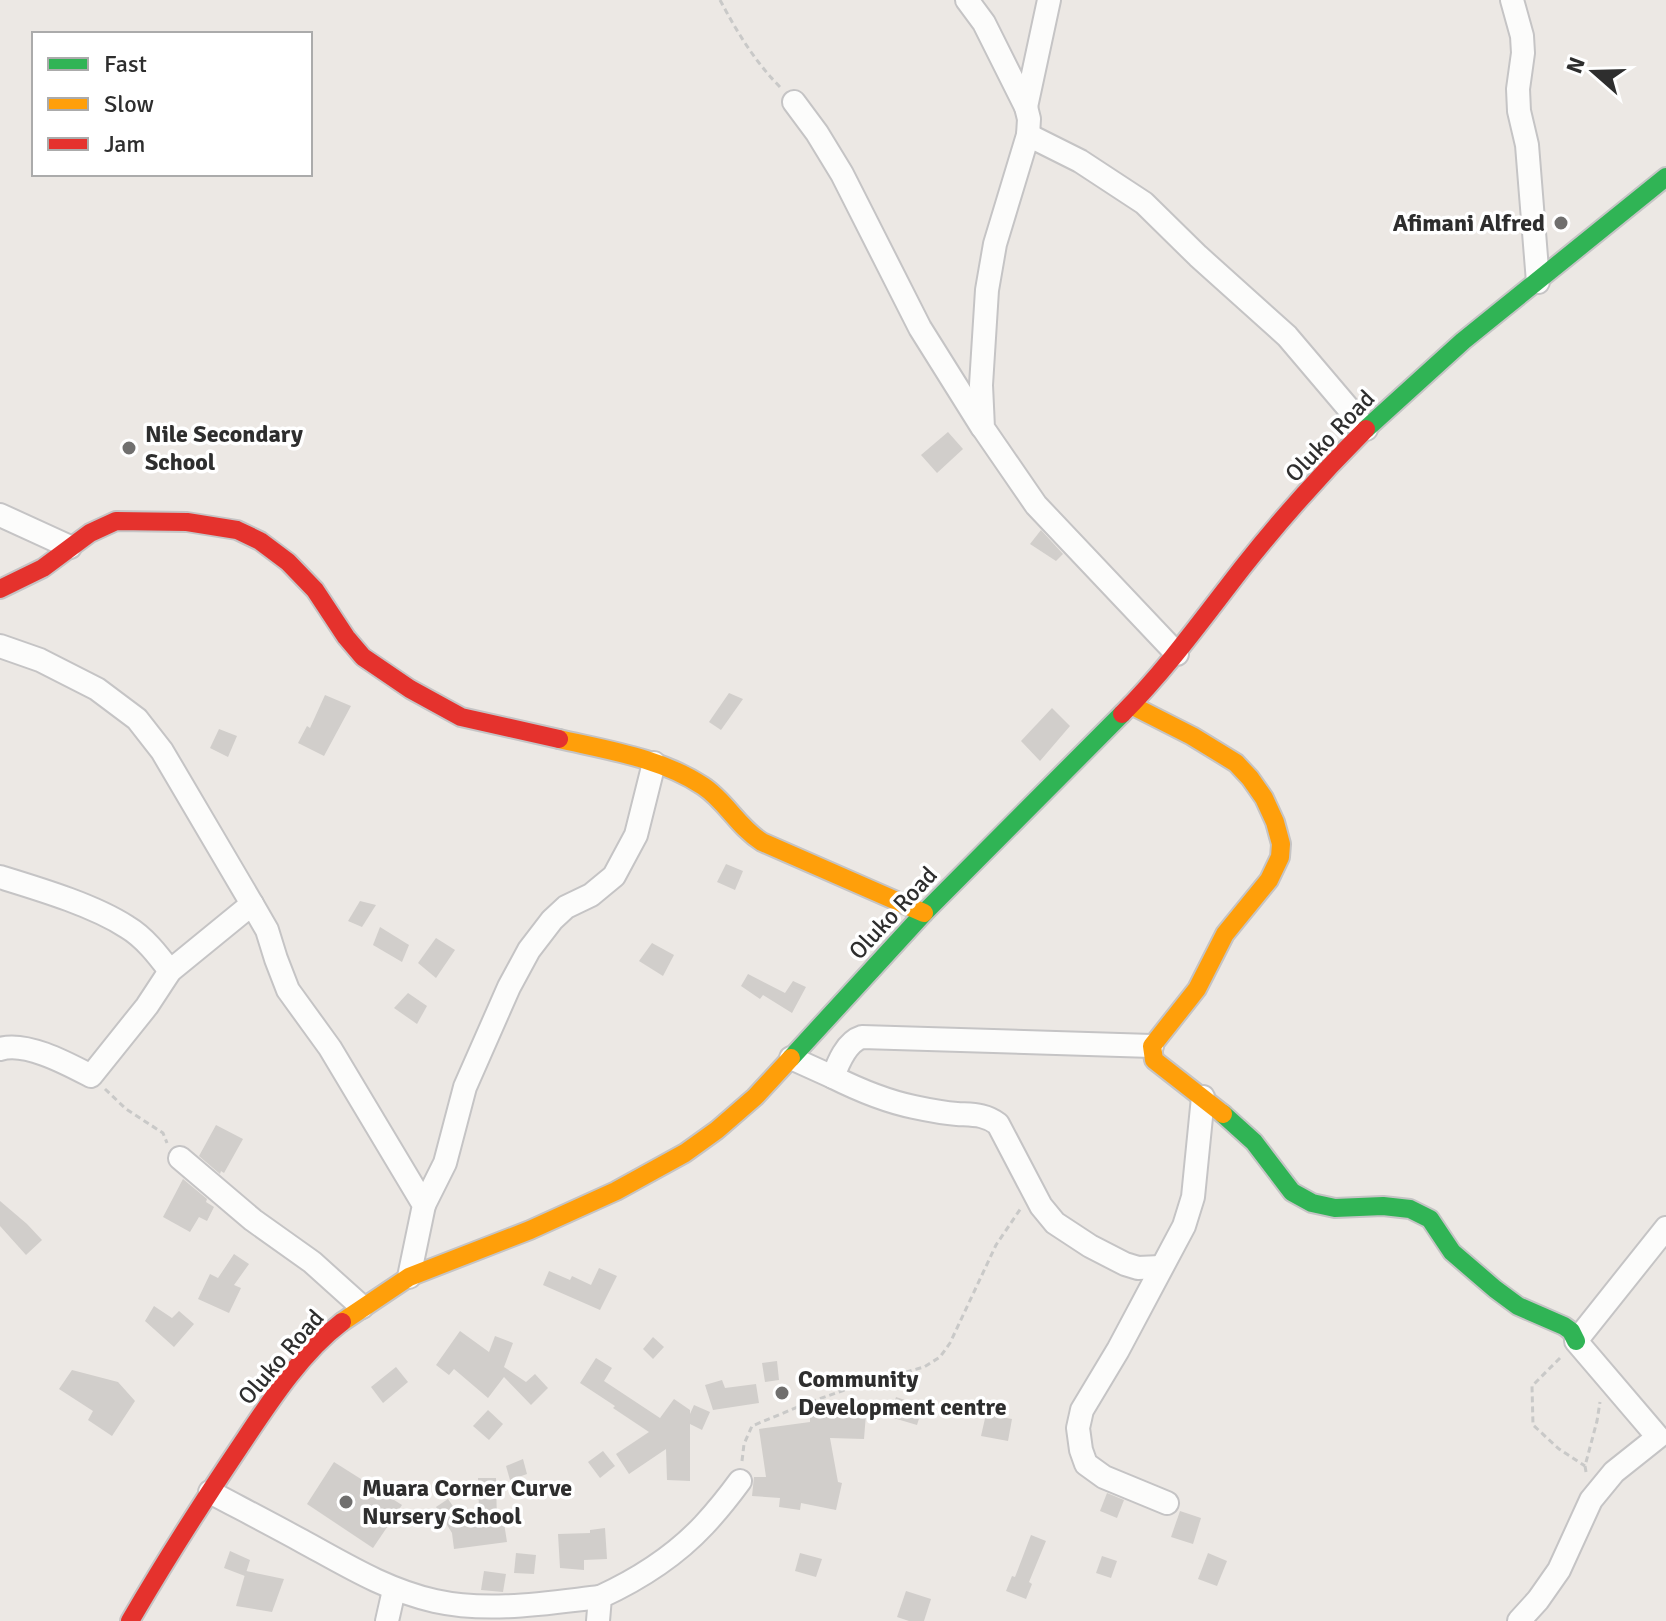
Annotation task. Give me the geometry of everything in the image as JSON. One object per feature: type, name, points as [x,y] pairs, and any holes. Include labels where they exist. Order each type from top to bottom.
[{"type":"main road","name":"Oluko Road","points":[[130,1621],[185,1528],[274,1395],[326,1334],[409,1277],[530,1230],[616,1191],[685,1153],[717,1130],[755,1097],[924,913],[1131,705],[1177,654],[1245,565],[1339,456],[1463,341],[1666,177]]},
{"type":"main road","points":[[0,589],[43,568],[90,533],[116,521],[187,522],[237,530],[260,541],[288,562],[315,590],[363,657],[410,689],[461,717],[654,763],[704,786],[748,833],[762,842],[924,913]]},
{"type":"main road","points":[[1131,705],[1200,741],[1246,773],[1263,797],[1283,848],[1275,871],[1225,935],[1200,985],[1152,1046],[1154,1060],[1203,1097],[1254,1142],[1292,1192],[1312,1203],[1335,1208],[1383,1206],[1410,1209],[1430,1219],[1452,1252],[1495,1289],[1518,1306],[1564,1326],[1576,1341]]},
{"type":"street","points":[[967,0],[984,23],[1029,119],[1028,135],[995,244],[987,290],[981,385],[983,428]]},
{"type":"street","points":[[1026,107],[1049,0]]},
{"type":"street","points":[[1512,0],[1522,36],[1519,111],[1527,145],[1538,282]]},
{"type":"street","points":[[794,102],[842,174],[920,328],[1036,505],[1177,654]]},
{"type":"street","points":[[1028,135],[1080,161],[1144,203],[1287,336],[1366,429]]},
{"type":"street","points":[[0,515],[70,547]]},
{"type":"street","points":[[0,646],[40,660],[97,689],[137,719],[162,751],[267,930],[288,990],[330,1048],[424,1205]]},
{"type":"street","points":[[409,1277],[424,1205],[445,1163],[465,1087],[509,987],[529,950],[552,920],[566,907],[591,895],[614,876],[636,835],[654,763]]},
{"type":"street","points":[[0,877],[75,903],[128,927],[152,948],[170,971]]},
{"type":"street","points":[[0,1049],[25,1049],[63,1061],[91,1076],[147,1006],[170,971],[252,904]]},
{"type":"street","points":[[833,1077],[851,1042],[862,1037],[1152,1046]]},
{"type":"street","points":[[791,1058],[857,1090],[893,1103],[990,1118],[998,1124],[1041,1206],[1055,1223],[1070,1235],[1125,1264],[1138,1268],[1161,1267]]},
{"type":"street","points":[[1167,1503],[1104,1477],[1086,1464],[1078,1428],[1082,1410],[1184,1226],[1193,1197],[1203,1097]]},
{"type":"street","points":[[180,1158],[253,1220],[312,1262],[362,1307]]},
{"type":"street","points":[[1519,1621],[1559,1570],[1591,1500],[1614,1472],[1662,1434],[1576,1341],[1666,1228]]},
{"type":"street","points":[[210,1492],[394,1590],[438,1602],[496,1607],[600,1597],[624,1586],[674,1552],[703,1527],[740,1481]]},
{"type":"street","points":[[387,1621],[394,1590]]},
{"type":"street","points":[[598,1621],[600,1597]]},
{"type":"path","points":[[720,0],[739,36],[764,71],[794,102]]},
{"type":"path","points":[[91,1076],[126,1109],[163,1133],[168,1145],[180,1158]]},
{"type":"path","points":[[740,1481],[744,1444],[752,1426],[850,1388],[924,1367],[940,1357],[950,1343],[996,1245],[1033,1189]]},
{"type":"path","points":[[1576,1341],[1532,1386],[1533,1425],[1559,1449],[1585,1466]]},
{"type":"path","points":[[1591,1500],[1585,1466],[1605,1374]]},
{"type":"building","points":[[948,432],[963,449],[937,473],[921,455]]},
{"type":"building","points":[[1041,530],[1063,554],[1056,561],[1030,544]]},
{"type":"building","points":[[729,693],[743,699],[721,730],[709,722]]},
{"type":"building","points":[[325,695],[351,706],[324,756],[298,743],[307,726],[310,728]]},
{"type":"building","points":[[1052,708],[1070,726],[1040,761],[1021,741]]},
{"type":"building","points":[[219,729],[237,736],[228,757],[210,748]]},
{"type":"building","points":[[726,864],[743,871],[735,890],[717,882]]},
{"type":"building","points":[[360,901],[376,905],[362,927],[348,921]]},
{"type":"building","points":[[380,927],[409,945],[402,962],[373,945]]},
{"type":"building","points":[[436,938],[455,950],[436,978],[418,963]]},
{"type":"building","points":[[652,943],[674,955],[663,976],[639,961]]},
{"type":"building","points":[[748,974],[785,993],[793,981],[806,987],[792,1013],[763,995],[760,999],[741,986]]},
{"type":"building","points":[[408,993],[427,1006],[417,1024],[394,1008]]},
{"type":"building","points":[[216,1125],[243,1139],[224,1173],[221,1171],[220,1174],[199,1156]]},
{"type":"building","points":[[183,1179],[214,1207],[207,1221],[199,1217],[190,1232],[163,1217]]},
{"type":"building","points":[[0,1201],[42,1240],[26,1255],[0,1226]]},
{"type":"building","points":[[234,1254],[249,1264],[234,1285],[241,1288],[229,1313],[198,1299],[210,1274],[218,1278]]},
{"type":"building","points":[[599,1268],[617,1276],[600,1310],[543,1285],[549,1271],[570,1280],[572,1276],[591,1285]]},
{"type":"building","points":[[154,1306],[172,1318],[179,1311],[194,1324],[174,1347],[145,1321]]},
{"type":"building","points":[[460,1331],[489,1352],[495,1336],[513,1343],[504,1367],[526,1382],[535,1374],[548,1388],[531,1405],[504,1377],[488,1398],[454,1369],[449,1375],[436,1365]]},
{"type":"building","points":[[653,1337],[664,1347],[653,1359],[643,1349]]},
{"type":"building","points":[[596,1358],[612,1368],[604,1381],[660,1418],[674,1399],[690,1410],[690,1414],[694,1405],[710,1412],[702,1430],[690,1424],[690,1481],[667,1480],[666,1449],[629,1474],[616,1454],[649,1432],[580,1383]]},
{"type":"building","points":[[777,1361],[779,1380],[765,1382],[762,1363]]},
{"type":"building","points":[[396,1367],[408,1382],[383,1403],[371,1387]]},
{"type":"building","points":[[72,1370],[118,1382],[135,1401],[112,1436],[88,1420],[93,1411],[59,1389]]},
{"type":"building","points":[[722,1380],[725,1388],[756,1384],[759,1403],[713,1410],[705,1385]]},
{"type":"building","points":[[896,1397],[923,1406],[917,1425],[890,1417]]},
{"type":"building","points":[[488,1410],[503,1424],[489,1440],[473,1426]]},
{"type":"building","points":[[810,1412],[866,1414],[864,1439],[830,1438],[838,1482],[842,1483],[836,1510],[801,1503],[800,1510],[779,1507],[780,1498],[752,1496],[754,1477],[766,1477],[759,1429],[810,1422]]},
{"type":"building","points":[[986,1414],[1012,1419],[1008,1441],[981,1436]]},
{"type":"building","points":[[603,1451],[615,1466],[600,1478],[588,1462]]},
{"type":"building","points":[[523,1459],[527,1474],[510,1480],[506,1466]]},
{"type":"building","points":[[334,1462],[402,1505],[373,1548],[307,1504]]},
{"type":"building","points":[[478,1478],[496,1478],[497,1524],[504,1523],[507,1542],[454,1549],[452,1533],[436,1507],[448,1499],[457,1512],[479,1510]]},
{"type":"building","points":[[1107,1493],[1124,1500],[1117,1518],[1100,1511]]},
{"type":"building","points":[[1180,1511],[1201,1518],[1193,1544],[1171,1537]]},
{"type":"building","points":[[605,1528],[607,1559],[584,1560],[584,1570],[560,1568],[558,1534],[590,1533],[590,1530]]},
{"type":"building","points":[[1031,1535],[1046,1541],[1029,1582],[1032,1584],[1026,1599],[1006,1591],[1012,1576],[1015,1577]]},
{"type":"building","points":[[230,1551],[250,1560],[245,1576],[224,1568]]},
{"type":"building","points":[[516,1553],[536,1555],[534,1574],[514,1573]]},
{"type":"building","points":[[800,1553],[822,1559],[816,1577],[795,1571]]},
{"type":"building","points":[[1208,1553],[1227,1561],[1217,1586],[1198,1579]]},
{"type":"building","points":[[1102,1556],[1117,1561],[1111,1578],[1096,1573]]},
{"type":"building","points":[[246,1571],[284,1579],[272,1612],[236,1606]]},
{"type":"building","points":[[484,1571],[506,1574],[503,1592],[481,1590]]},
{"type":"building","points":[[906,1591],[931,1599],[924,1621],[897,1617]]},
{"type":"traffic: fast","points":[[1366,429],[1463,341],[1666,177]]},
{"type":"traffic: fast","points":[[791,1058],[924,913],[1122,714]]},
{"type":"traffic: fast","points":[[1223,1114],[1254,1142],[1292,1192],[1312,1203],[1335,1208],[1383,1206],[1410,1209],[1430,1219],[1452,1252],[1495,1289],[1518,1306],[1564,1326],[1576,1341]]},
{"type":"traffic: slow","points":[[1131,705],[1236,763],[1264,798],[1281,844],[1280,857],[1269,880],[1225,934],[1197,989],[1152,1046],[1154,1060],[1223,1114]]},
{"type":"traffic: slow","points":[[559,739],[633,756],[687,776],[719,799],[762,842],[924,913]]},
{"type":"traffic: slow","points":[[342,1322],[409,1277],[530,1230],[616,1191],[685,1153],[755,1097],[791,1058]]},
{"type":"traffic: jam","points":[[1122,714],[1170,661],[1287,514],[1366,429]]},
{"type":"traffic: jam","points":[[0,589],[43,568],[90,533],[116,521],[187,522],[237,530],[260,541],[288,562],[315,590],[363,657],[410,689],[461,717],[559,739]]},
{"type":"traffic: jam","points":[[130,1621],[198,1510],[274,1396],[299,1363],[342,1322]]},
{"type":"place","name":"Afimani Alfred","points":[[1561,223]]},
{"type":"place","name":"Nile Secondary School","points":[[129,448]]},
{"type":"place","name":"Community Development centre","points":[[782,1393]]},
{"type":"place","name":"Muara Corner Curve Nursery School","points":[[346,1502]]}]
